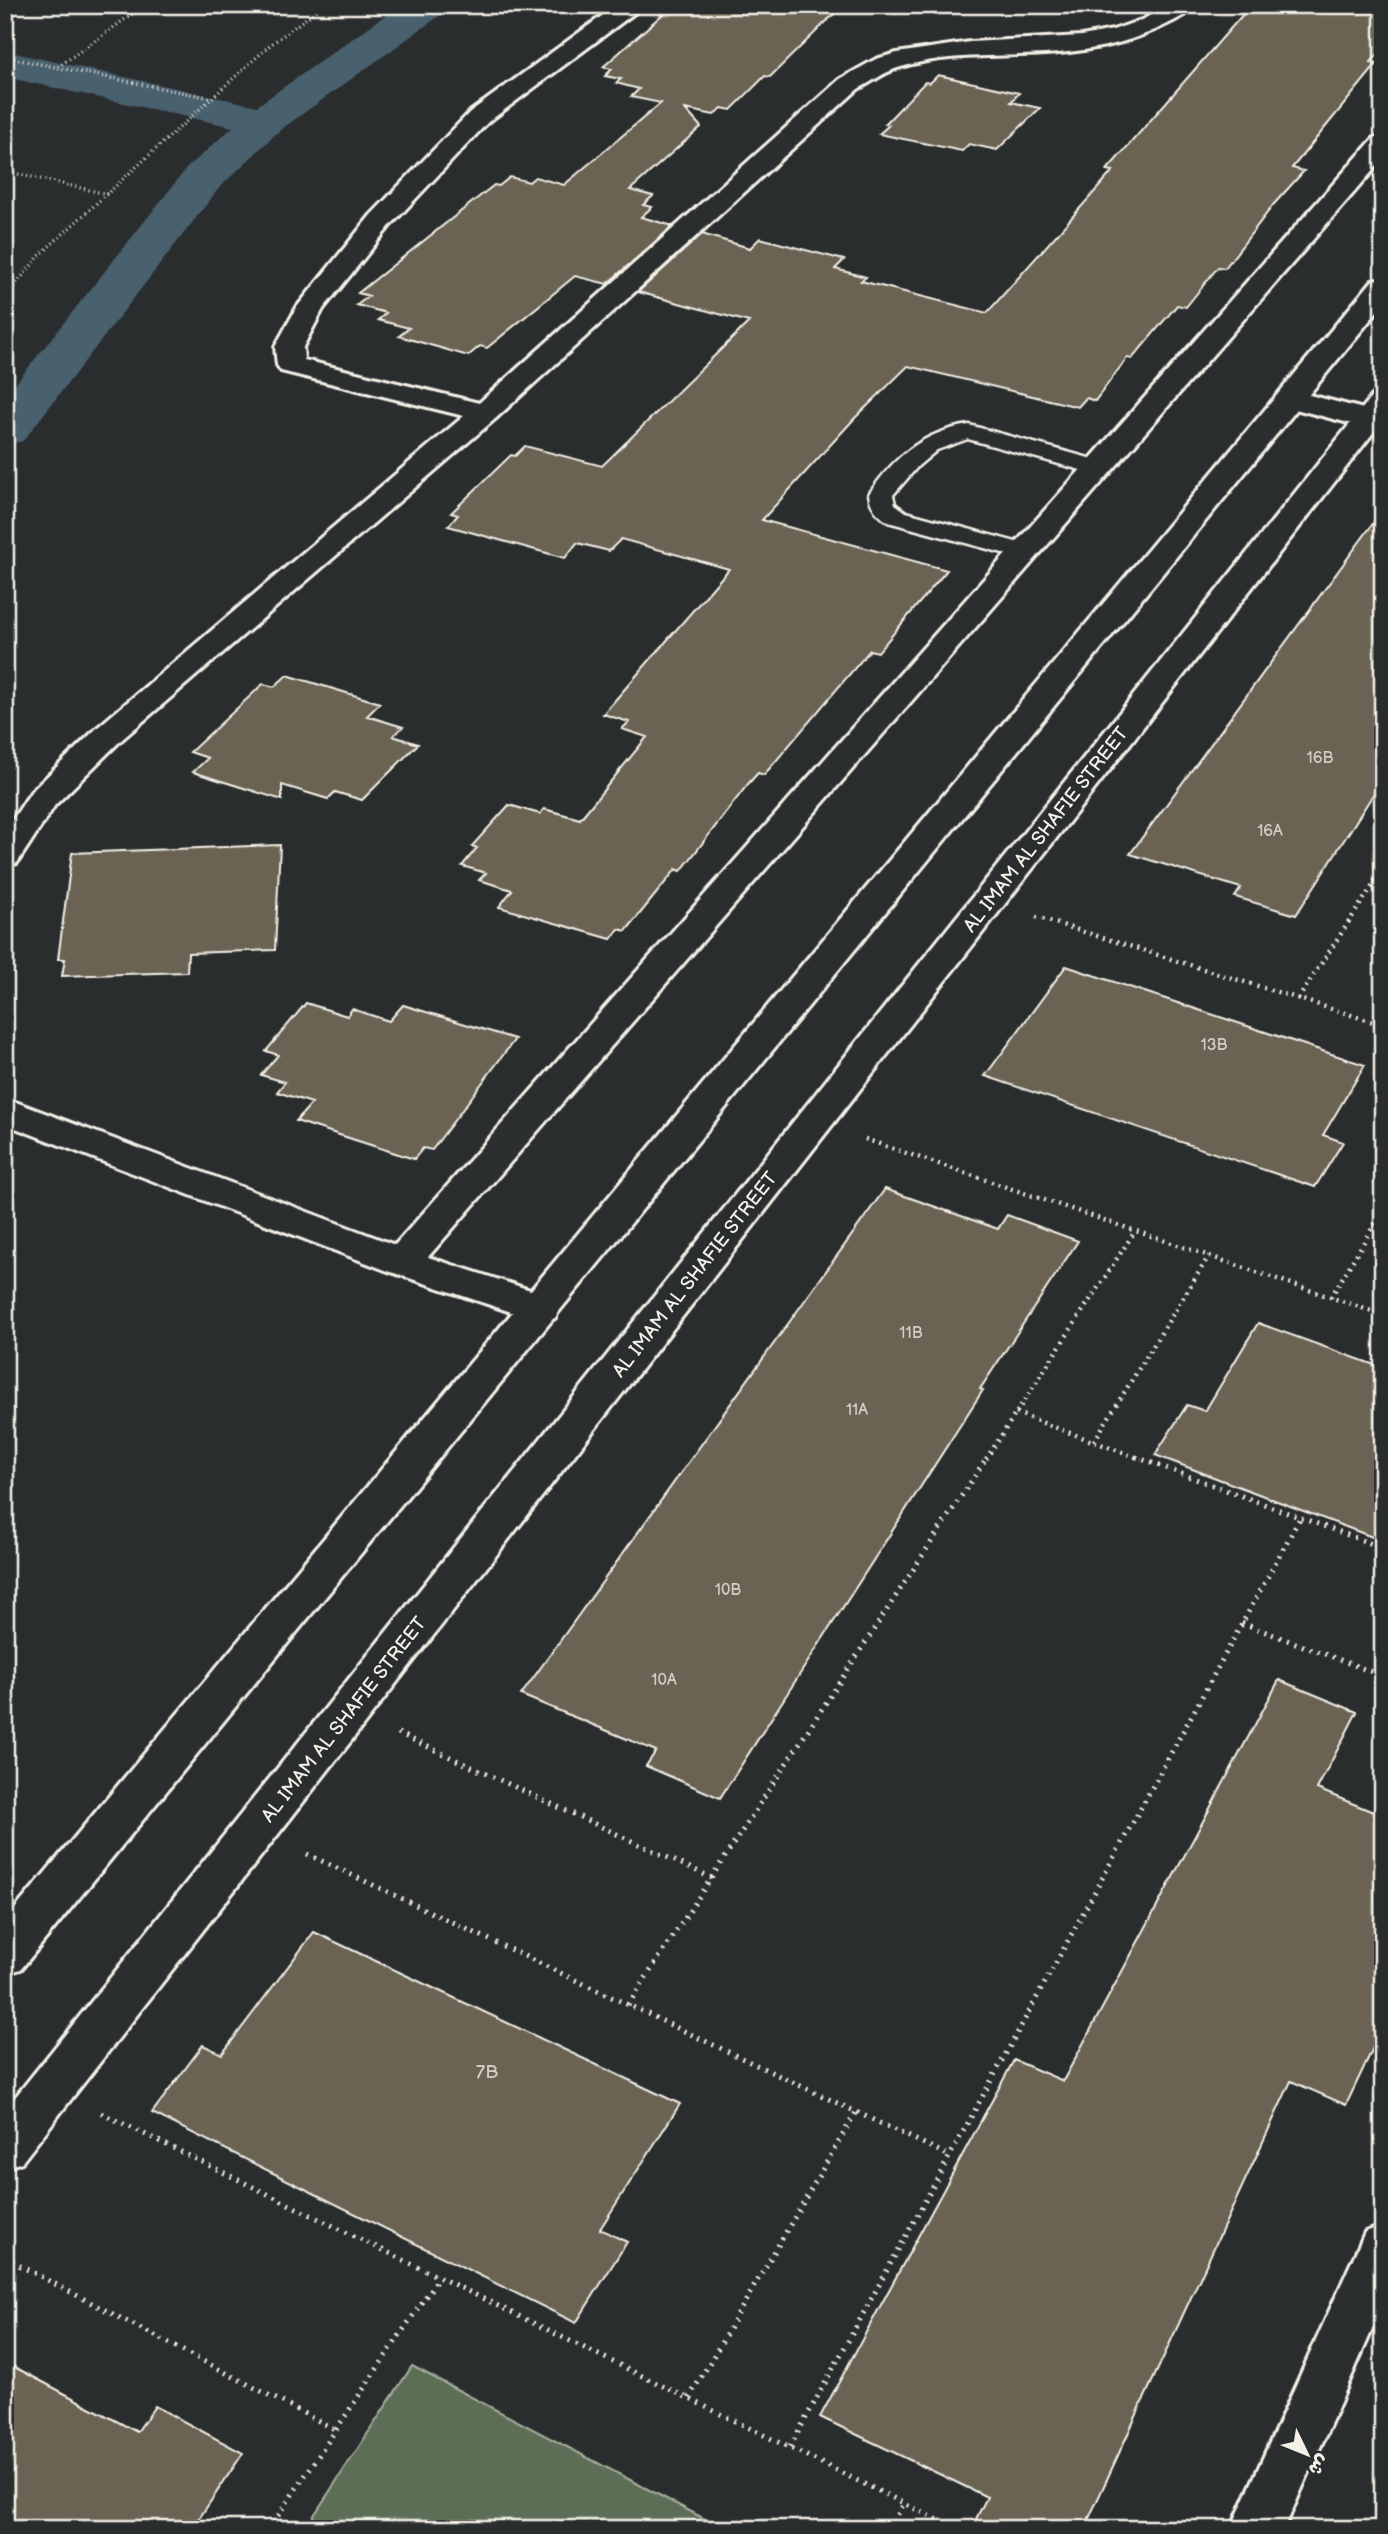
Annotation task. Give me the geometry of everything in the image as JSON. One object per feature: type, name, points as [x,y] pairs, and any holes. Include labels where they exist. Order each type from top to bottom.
[{"type":"street","points":[[485,413],[291,365],[289,346],[311,307],[380,221],[479,117],[633,5]]},
{"type":"street","points":[[5,856],[43,799],[109,734],[485,413],[849,84],[894,60],[944,50],[1069,45],[1122,37],[1156,24],[1185,5]]},
{"type":"street","points":[[402,1262],[1383,143]]},
{"type":"street","points":[[5,1955],[1383,286]]},
{"type":"street","points":[[1290,399],[1378,415]]},
{"type":"street","name":"AL IMAM AL SHAFIE STREET","points":[[5,2147],[988,902],[1378,415]]},
{"type":"street","points":[[5,1110],[402,1262],[541,1308]]},
{"type":"street","points":[[1257,2529],[1383,2248]]},
{"type":"lane","points":[[1025,552],[897,517],[886,510],[881,502],[881,494],[925,445],[951,434],[969,432],[1099,468]]},
{"type":"path","points":[[58,67],[145,5]]},
{"type":"path","points":[[5,297],[41,254],[270,45],[324,5]]},
{"type":"path","points":[[5,57],[212,98]]},
{"type":"path","points":[[5,171],[107,194]]},
{"type":"path","points":[[1298,999],[1383,870]]},
{"type":"path","points":[[988,902],[1383,1025]]},
{"type":"path","points":[[814,1122],[1383,1315]]},
{"type":"path","points":[[1331,1297],[1383,1210]]},
{"type":"path","points":[[628,2005],[1135,1231]]},
{"type":"path","points":[[1094,1441],[1209,1256]]},
{"type":"path","points":[[1016,1413],[1383,1548]]},
{"type":"path","points":[[790,2448],[1300,1518]]},
{"type":"path","points":[[1242,1623],[1383,1676]]},
{"type":"path","points":[[350,1711],[712,1878]]},
{"type":"path","points":[[255,1830],[950,2155]]},
{"type":"path","points":[[51,2089],[957,2529]]},
{"type":"path","points":[[689,2398],[856,2112]]},
{"type":"path","points":[[5,2258],[336,2430]]},
{"type":"path","points":[[269,2529],[439,2277]]},
{"type":"path","points":[[890,2529],[904,2503]]},
{"type":"green space","points":[[412,2366],[724,2529],[305,2529]]},
{"type":"building","points":[[673,5],[843,5],[770,77],[765,76],[731,110],[722,108],[714,115],[685,109],[701,127],[630,190],[653,196],[643,205],[652,207],[641,217],[673,226],[607,284],[575,276],[487,348],[480,346],[468,356],[399,336],[409,328],[378,320],[386,313],[357,305],[369,296],[358,293],[494,185],[499,186],[510,177],[529,182],[535,177],[564,185],[661,103],[631,97],[639,89],[616,83],[621,79],[605,76],[612,69],[603,67]]},
{"type":"building","points":[[1251,5],[1383,5],[1383,49],[1371,62],[1377,64],[1292,168],[1304,171],[1274,204],[1225,268],[1218,267],[1186,307],[1177,305],[1132,359],[1127,358],[1095,401],[1086,398],[1078,407],[908,366],[854,419],[762,520],[947,570],[878,652],[870,650],[764,775],[758,773],[748,784],[681,871],[676,869],[626,931],[619,929],[611,939],[499,907],[512,890],[479,880],[486,873],[462,866],[477,848],[472,846],[509,805],[540,814],[544,809],[580,819],[647,737],[622,729],[629,722],[603,714],[729,569],[621,539],[609,551],[577,543],[565,558],[448,526],[458,515],[451,513],[511,455],[515,456],[525,446],[602,466],[749,322],[638,292],[702,234],[750,248],[760,238],[844,260],[835,269],[866,277],[861,281],[987,313],[1113,171],[1107,170]]},
{"type":"building","points":[[938,75],[1019,93],[1011,102],[1040,108],[997,150],[969,144],[962,151],[879,134],[889,125],[885,124],[925,82],[930,83]]},
{"type":"building","points":[[1383,510],[1383,779],[1296,915],[1235,897],[1241,888],[1130,854]]},
{"type":"building","points":[[287,675],[380,703],[367,716],[403,727],[393,736],[418,744],[362,800],[335,792],[328,799],[282,785],[282,800],[193,772],[208,758],[190,752],[263,684],[274,687]]},
{"type":"building","points":[[280,845],[275,950],[188,953],[187,972],[62,976],[65,959],[58,959],[72,853]]},
{"type":"building","points":[[1066,966],[1365,1065],[1323,1135],[1343,1142],[1315,1187],[985,1076]]},
{"type":"building","points":[[306,1003],[347,1016],[352,1009],[389,1021],[403,1005],[515,1039],[432,1150],[423,1148],[414,1159],[296,1121],[312,1103],[277,1092],[285,1082],[261,1075],[278,1055],[266,1051]]},
{"type":"building","points":[[885,1189],[998,1229],[1007,1215],[1078,1241],[980,1389],[983,1390],[720,1798],[646,1766],[656,1751],[521,1695]]},
{"type":"building","points":[[1258,1323],[1383,1368],[1383,1541],[1155,1455],[1187,1405],[1205,1411]]},
{"type":"building","points":[[1279,1680],[1357,1712],[1317,1789],[1383,1816],[1383,2027],[1346,2105],[1291,2081],[1084,2529],[971,2529],[987,2497],[820,2417],[1014,2060],[1063,2081]]},
{"type":"building","points":[[314,1932],[680,2104],[600,2229],[627,2242],[576,2323],[152,2113],[203,2045],[222,2054]]},
{"type":"building","points":[[5,2362],[137,2432],[155,2406],[243,2453],[192,2529],[5,2529]]},
{"type":"waterway","points":[[265,121],[427,5]]},
{"type":"waterway","points":[[5,64],[265,121]]},
{"type":"waterway","points":[[5,430],[203,178],[265,121]]}]
